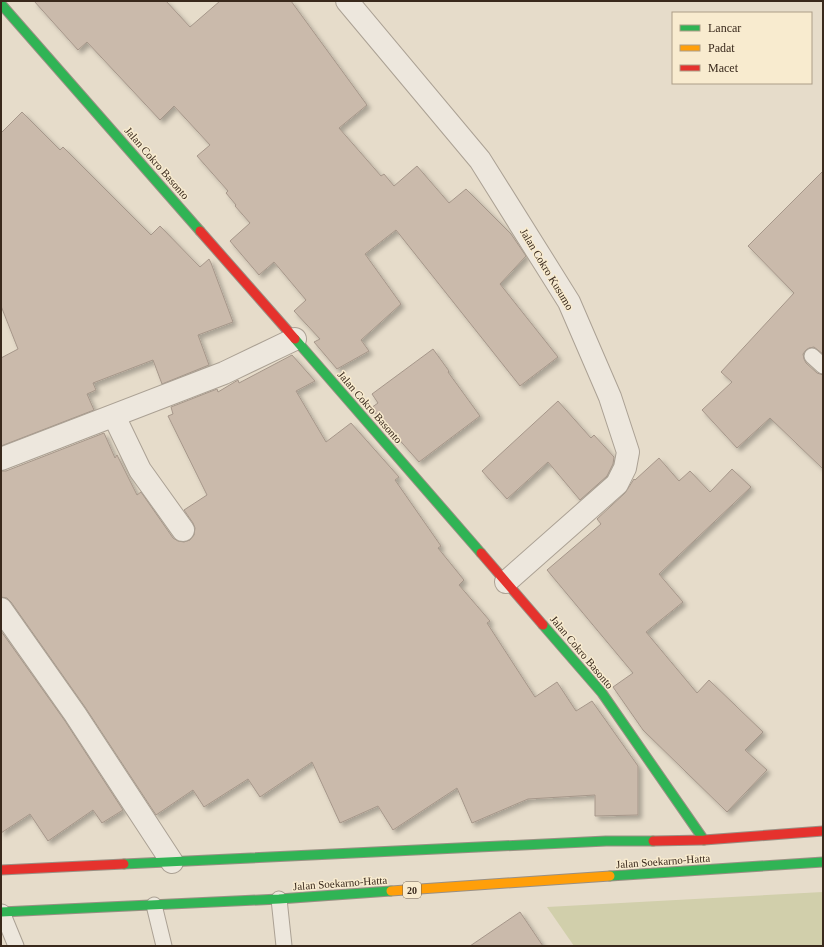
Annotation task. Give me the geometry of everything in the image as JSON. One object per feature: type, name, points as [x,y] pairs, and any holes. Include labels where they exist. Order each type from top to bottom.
[{"type":"main road","name":"Jalan Cokro Basonto","points":[[1,4],[295,339],[602,693],[704,840]]},
{"type":"main road","name":"Jalan Soekarno-Hatta","points":[[1,870],[606,841],[704,840],[823,831]]},
{"type":"main road","name":"Jalan Soekarno-Hatta","points":[[2,912],[279,899],[823,862]]},
{"type":"street","name":"Jalan Cokro Kusumo","points":[[347,1],[480,160],[569,302],[610,397],[628,452],[625,468],[617,484],[506,582]]},
{"type":"street","points":[[1,459],[224,373],[295,339]]},
{"type":"street","points":[[114,416],[140,470],[183,530]]},
{"type":"street","points":[[1,609],[75,714],[172,862]]},
{"type":"lane","points":[[812,356],[823,366]]},
{"type":"lane","points":[[279,899],[284,946]]},
{"type":"lane","points":[[154,905],[164,946]]},
{"type":"lane","points":[[2,912],[16,946]]},
{"type":"shaded area","points":[[823,892],[823,946],[574,946],[547,907]]},
{"type":"building","points":[[34,1],[166,1],[190,27],[220,1],[291,1],[367,105],[339,128],[381,176],[384,174],[394,186],[417,166],[449,203],[466,189],[511,234],[526,256],[500,284],[558,357],[520,386],[396,230],[365,254],[401,304],[361,340],[369,351],[337,369],[314,342],[320,339],[294,311],[306,300],[274,262],[259,275],[230,241],[250,223],[226,193],[228,191],[197,156],[210,145],[174,106],[160,120],[87,42],[78,50]]},
{"type":"building","points":[[22,112],[60,150],[63,147],[151,235],[160,226],[200,267],[209,259],[233,322],[198,335],[209,365],[162,384],[153,360],[93,383],[96,390],[87,394],[94,410],[1,446],[1,358],[18,349],[1,306],[1,133]]},
{"type":"building","points":[[823,171],[823,354],[814,347],[809,348],[803,354],[806,363],[817,373],[823,375],[823,469],[770,418],[737,448],[702,410],[732,382],[721,372],[794,293],[748,246]]},
{"type":"building","points":[[433,349],[480,416],[419,462],[371,408],[378,403],[372,394]]},
{"type":"building","points":[[292,355],[315,381],[296,391],[326,442],[351,423],[399,477],[395,480],[441,546],[438,548],[464,580],[459,585],[490,621],[487,623],[535,697],[557,682],[576,711],[592,701],[638,766],[638,815],[595,816],[595,795],[528,799],[472,823],[457,788],[393,830],[378,806],[340,823],[312,762],[260,797],[248,779],[204,807],[193,790],[156,815],[85,707],[11,602],[7,598],[1,597],[1,471],[6,471],[104,433],[115,458],[117,455],[137,495],[141,492],[173,538],[184,542],[190,540],[194,535],[195,528],[184,510],[207,495],[168,416],[173,414],[171,407],[217,389],[218,392],[238,380],[239,383]]},
{"type":"building","points":[[558,401],[591,438],[594,435],[614,457],[613,464],[607,476],[580,500],[548,462],[507,499],[482,471]]},
{"type":"building","points":[[659,458],[679,481],[690,471],[710,492],[732,469],[751,487],[659,574],[683,602],[646,632],[697,693],[709,680],[763,732],[745,750],[767,770],[727,812],[643,730],[613,687],[633,673],[547,570],[601,524],[597,519],[625,493],[634,479],[635,480]]},
{"type":"building","points":[[1,631],[65,721],[123,810],[102,823],[93,810],[48,841],[30,814],[1,833]]},
{"type":"building","points":[[520,912],[543,946],[470,946]]},
{"type":"traffic: fast","points":[[1,4],[200,231]]},
{"type":"traffic: fast","points":[[295,339],[481,553]]},
{"type":"traffic: fast","points":[[543,625],[602,693],[704,840]]},
{"type":"traffic: fast","points":[[124,864],[606,841],[653,841]]},
{"type":"traffic: fast","points":[[610,876],[823,862]]},
{"type":"traffic: fast","points":[[1,912],[279,899],[391,891]]},
{"type":"traffic: slow","points":[[391,891],[610,876]]},
{"type":"traffic: jam","points":[[200,231],[295,339]]},
{"type":"traffic: jam","points":[[481,553],[543,625]]},
{"type":"traffic: jam","points":[[653,841],[704,840],[823,831]]},
{"type":"traffic: jam","points":[[1,870],[124,864]]}]
